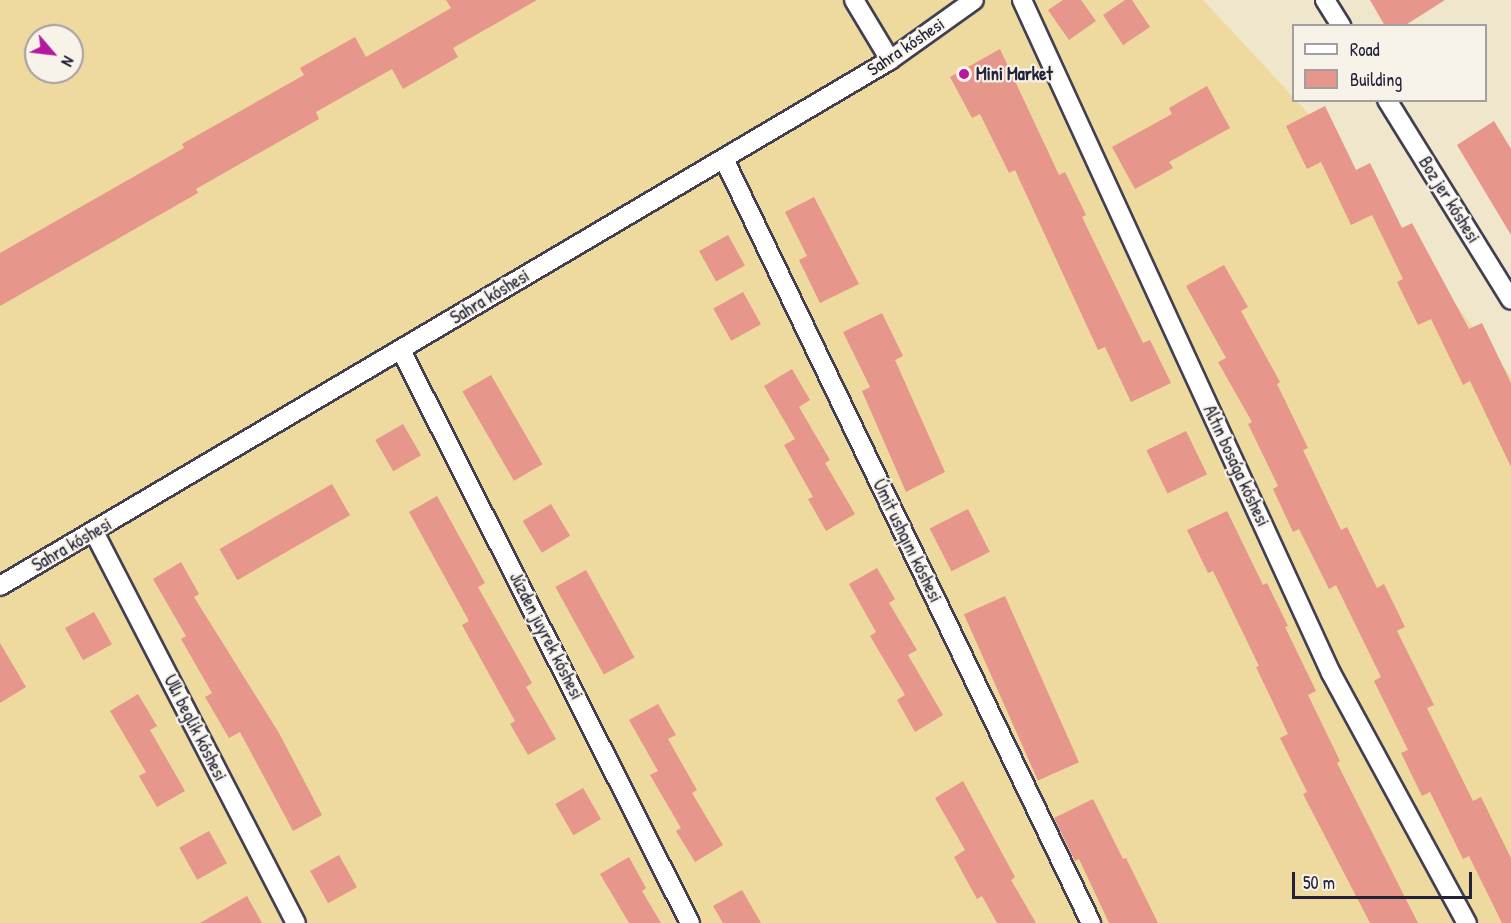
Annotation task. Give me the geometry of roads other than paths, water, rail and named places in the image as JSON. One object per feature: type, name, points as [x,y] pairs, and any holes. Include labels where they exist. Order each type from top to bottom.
[{"type":"street","points":[[854,0],[890,60]]},
{"type":"street","name":"Sahra kóshesi","points":[[0,586],[890,60],[974,0]]},
{"type":"street","name":"Altın bosaǵa kóshesi","points":[[1022,0],[1331,672],[1467,923]]},
{"type":"street","points":[[1325,0],[1340,24]]},
{"type":"street","name":"Boz jer kóshesi","points":[[1388,102],[1511,300]]},
{"type":"street","name":"Úmit ushqını kóshesi","points":[[724,159],[1091,923]]},
{"type":"street","name":"Júzden juyrek kóshesi","points":[[401,350],[690,923]]},
{"type":"street","name":"Ullı beglik kóshesi","points":[[94,532],[296,923]]},
{"type":"place","name":"Mini Market","points":[[964,74]]}]
